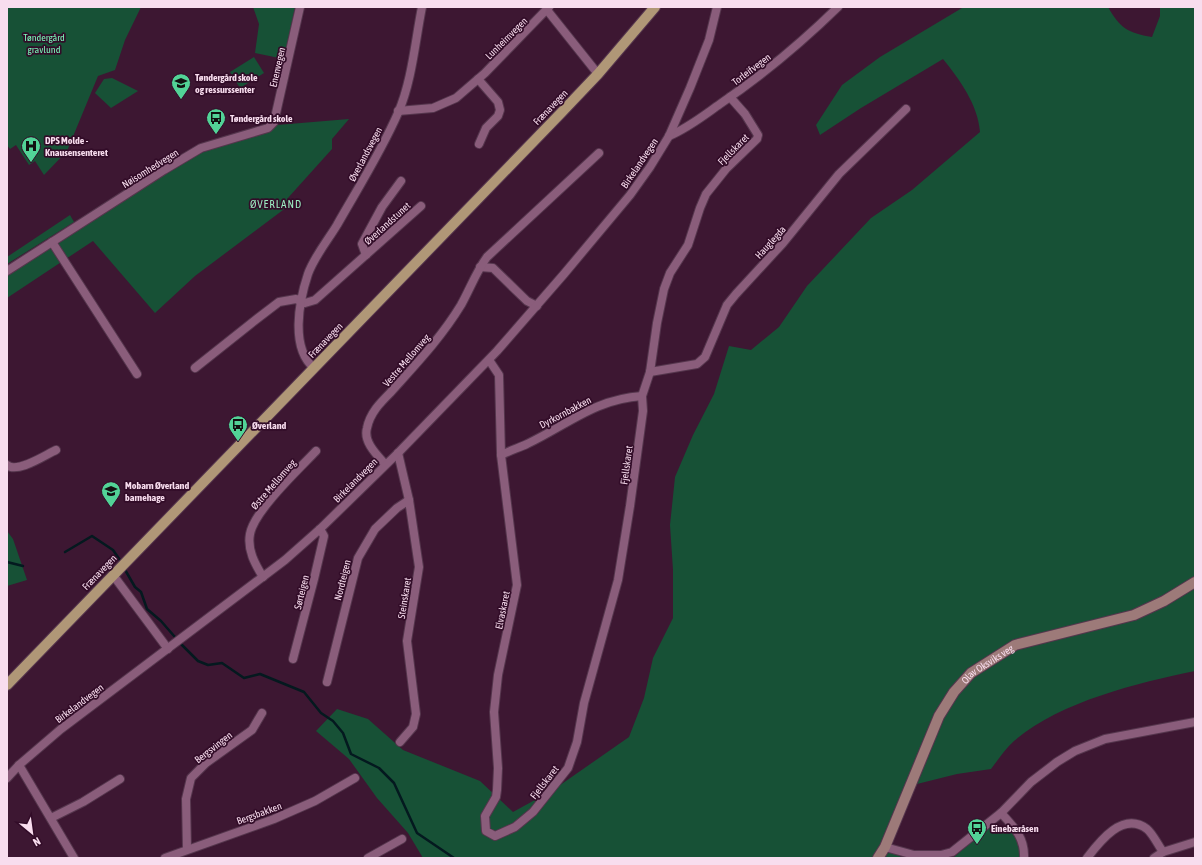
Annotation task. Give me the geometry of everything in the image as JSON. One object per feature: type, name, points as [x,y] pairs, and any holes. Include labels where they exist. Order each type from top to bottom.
[{"type":"main road","name":"Frænavegen","points":[[7,685],[598,74],[655,7]]},
{"type":"street","name":"Enenvegen","points":[[268,128],[274,122],[300,7]]},
{"type":"street","name":"Øverlandsvegen","points":[[314,368],[304,358],[298,332],[300,300],[308,273],[358,189],[398,111],[406,87],[422,7]]},
{"type":"street","name":"Birkelandvegen","points":[[7,778],[19,765],[61,729],[263,577],[320,529],[398,453],[425,423],[489,360],[537,306],[630,195],[650,167],[669,136],[709,40],[718,7]]},
{"type":"street","name":"Torleifvegen","points":[[669,136],[687,129],[730,98],[800,43],[838,7]]},
{"type":"street","name":"Lunheimvegen","points":[[398,111],[433,108],[456,98],[548,9],[598,74]]},
{"type":"street","points":[[478,78],[500,106],[499,113],[486,128],[479,144]]},
{"type":"street","name":"Fjellskaret","points":[[495,836],[515,827],[533,812],[568,768],[577,742],[586,696],[618,580],[642,419],[642,396],[650,372],[657,323],[664,289],[670,273],[688,245],[706,194],[726,169],[757,139],[757,131],[746,114],[730,98]]},
{"type":"street","name":"Hauglegda","points":[[650,372],[697,364],[705,357],[727,305],[783,243],[839,174],[906,109]]},
{"type":"street","name":"Nøisomhedvegen","points":[[7,271],[201,148],[268,128]]},
{"type":"street","name":"Vestre Mellomveg","points":[[385,464],[371,447],[367,438],[366,430],[375,409],[436,342],[461,305],[480,267],[488,257],[599,153]]},
{"type":"street","name":"Øverlandstunet","points":[[366,255],[362,244],[382,207],[401,181]]},
{"type":"street","name":"Øverlandstunet","points":[[300,300],[305,303],[315,300],[421,206]]},
{"type":"street","points":[[52,242],[137,374]]},
{"type":"street","points":[[480,267],[493,268],[527,301],[537,306]]},
{"type":"street","points":[[196,368],[273,306],[285,300],[300,300]]},
{"type":"street","name":"Elvaskaret","points":[[489,360],[499,375],[501,455],[517,585],[498,676],[494,712],[498,768],[496,797],[485,816],[486,831],[495,836]]},
{"type":"street","name":"Dyrkornbakken","points":[[501,455],[527,444],[570,420],[610,401],[624,397],[642,396]]},
{"type":"street","points":[[7,465],[16,468],[23,466],[56,450]]},
{"type":"street","name":"Østre Mellomveg","points":[[263,577],[254,564],[250,550],[250,533],[258,517],[290,478],[316,451]]},
{"type":"street","name":"Steinskaret","points":[[398,453],[409,500],[419,567],[407,641],[416,714],[413,727],[400,742]]},
{"type":"street","name":"Nordteigen","points":[[327,682],[358,558],[375,529],[397,508],[409,500]]},
{"type":"street","name":"Sørteigen","points":[[293,659],[308,606],[324,536],[320,529]]},
{"type":"street","points":[[113,575],[168,649]]},
{"type":"street","name":"Olav Oksviks veg","points":[[878,858],[885,846],[939,716],[954,692],[971,673],[1015,645],[1134,615],[1164,601],[1195,582]]},
{"type":"street","name":"Bergsvingen","points":[[187,850],[186,798],[191,778],[206,763],[252,730],[262,713]]},
{"type":"street","points":[[885,846],[914,855],[941,856],[952,852],[1000,814],[1031,782],[1057,762],[1075,751],[1105,739],[1195,722]]},
{"type":"street","points":[[19,765],[74,858]]},
{"type":"street","name":"Bergsbakken","points":[[165,858],[274,820],[315,801],[355,778]]},
{"type":"street","points":[[51,818],[83,802],[120,779]]},
{"type":"street","points":[[1000,814],[1020,837],[1023,843],[1024,858]]},
{"type":"street","points":[[1087,858],[1099,842],[1114,829],[1124,825],[1136,824],[1147,829],[1163,852]]},
{"type":"street","points":[[368,858],[402,838]]},
{"type":"street","points":[[1154,858],[1163,852],[1195,842]]},
{"type":"green space","name":"Tøndergård gravlund","points":[[7,7],[141,7],[125,40],[115,70],[98,76],[67,151],[44,175],[35,161],[29,165],[16,145],[10,149],[7,145]]},
{"type":"green space","points":[[253,7],[295,7],[284,59],[255,53],[259,24]]},
{"type":"green space","points":[[961,7],[1108,7],[1121,25],[1137,34],[1152,37],[1160,16],[1160,7],[1195,7],[1195,671],[1124,688],[1053,715],[1032,727],[1014,741],[991,769],[957,774],[913,785],[887,845],[902,858],[423,858],[408,833],[377,798],[349,759],[316,731],[337,709],[368,719],[403,750],[480,781],[513,812],[553,790],[629,737],[644,698],[653,658],[673,618],[673,570],[670,525],[675,477],[693,435],[714,394],[729,346],[751,350],[779,327],[807,286],[871,218],[912,190],[980,132],[976,112],[967,93],[956,75],[943,59],[861,108],[820,135],[816,125],[842,85],[880,57],[962,8]]},
{"type":"green space","points":[[254,57],[264,73],[240,88],[230,72]]},
{"type":"green space","points":[[112,78],[138,91],[111,108],[95,93],[104,79]]},
{"type":"green space","points":[[349,119],[332,139],[332,149],[287,199],[287,207],[195,276],[155,313],[93,241],[7,298],[7,267],[200,145],[269,123],[277,125]]},
{"type":"green space","points":[[70,215],[74,222],[7,264],[7,257]]},
{"type":"green space","points":[[7,531],[13,539],[27,580],[7,586]]},
{"type":"green space","points":[[990,826],[1004,826],[1012,832],[1018,845],[1020,858],[953,858]]},
{"type":"waterway","points":[[65,552],[92,536],[113,550],[122,563]]},
{"type":"waterway","points":[[7,562],[23,566]]},
{"type":"waterway","points":[[124,568],[135,587],[141,592],[147,609],[161,621],[198,661],[208,665],[222,663],[244,678],[260,674],[304,692],[321,713],[333,721],[343,733],[351,754],[379,768],[394,783],[417,833],[454,858]]},
{"type":"place","name":"Tøndergård skole og ressurssenter","points":[[181,100]]},
{"type":"place","name":"Tøndergård skole","points":[[216,135]]},
{"type":"place","name":"DPS Molde - Knausensenteret","points":[[31,163]]},
{"type":"place","name":"Øverland","points":[[238,442]]},
{"type":"place","name":"Mobarn Øverland barnehage","points":[[111,508]]},
{"type":"place","name":"Einebæråsen","points":[[977,845]]},
{"type":"district","name":"ØVERLAND","points":[[276,204]]}]
